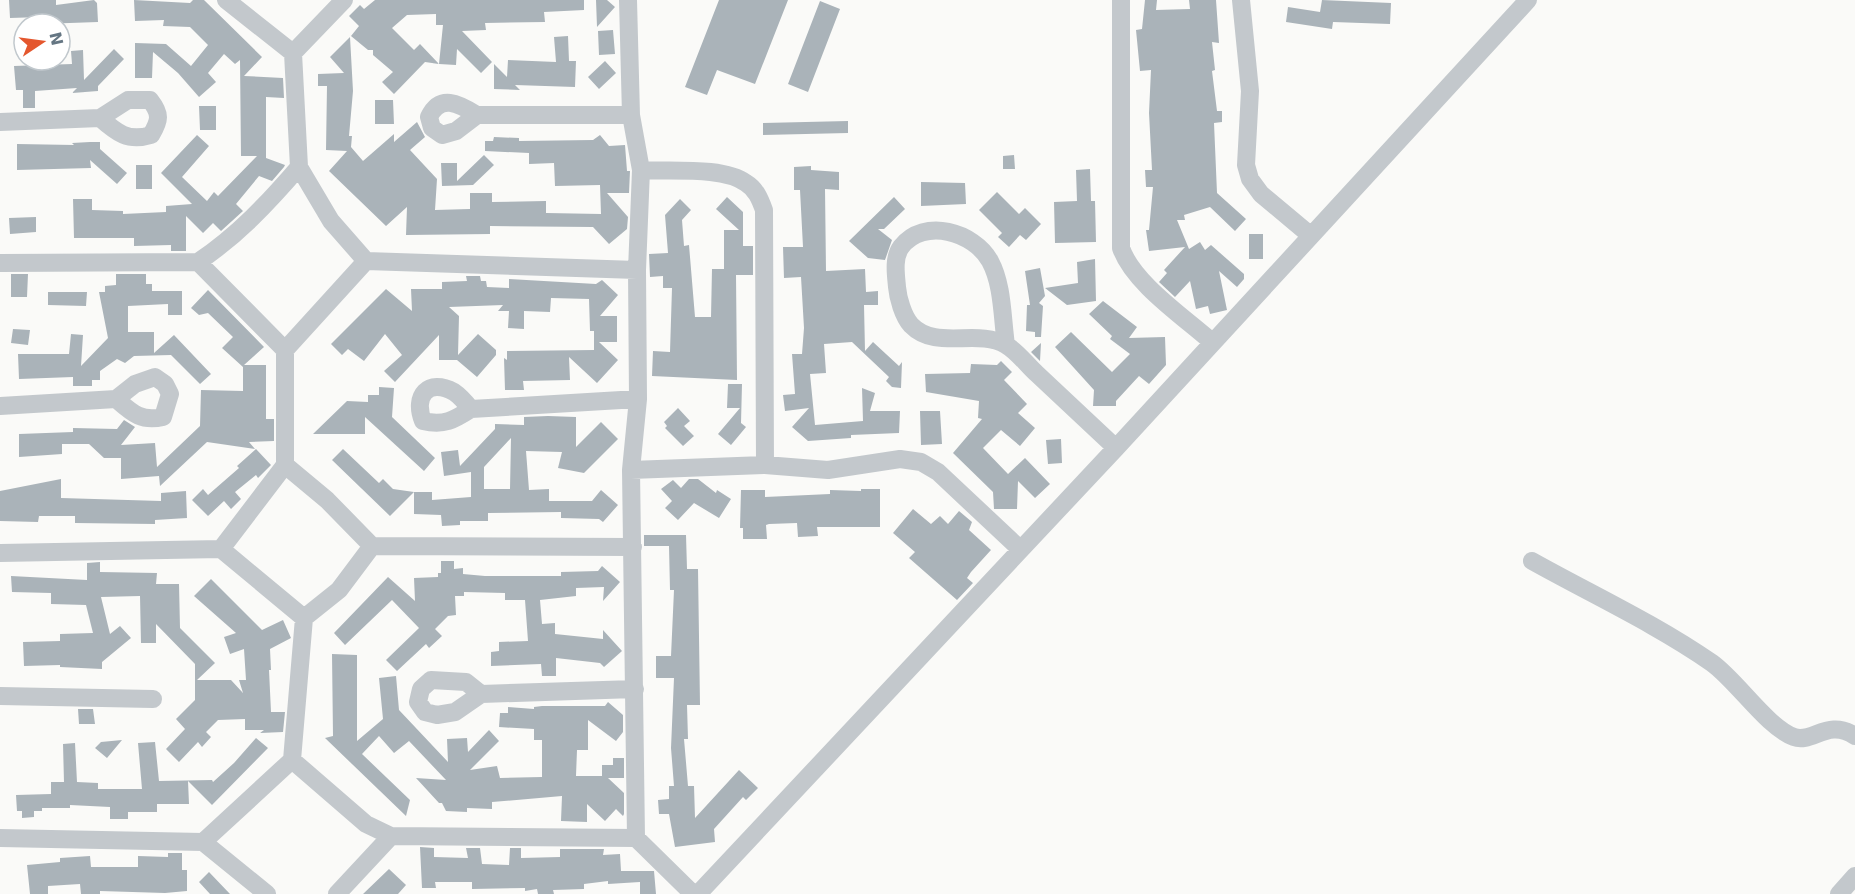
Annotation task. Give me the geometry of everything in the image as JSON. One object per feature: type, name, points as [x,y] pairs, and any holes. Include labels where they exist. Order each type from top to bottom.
[{"type":"street","points":[[226,0],[293,53]]},
{"type":"street","points":[[344,0],[293,53],[299,167],[331,221],[366,261],[637,270]]},
{"type":"street","points":[[628,0],[631,115],[641,170],[637,270],[638,399],[631,470],[636,838]]},
{"type":"street","points":[[1121,0],[1122,248],[1127,263],[1138,276],[1212,342]]},
{"type":"street","points":[[1241,0],[1250,91],[1246,165],[1250,179],[1261,194],[1310,234]]},
{"type":"street","points":[[698,894],[1116,448],[1310,234],[1528,0]]},
{"type":"street","points":[[477,115],[631,115]]},
{"type":"street","points":[[0,122],[100,118]]},
{"type":"street","points":[[0,263],[198,261],[221,246],[256,216],[299,167]]},
{"type":"street","points":[[641,170],[727,174],[746,183],[757,194],[764,210],[765,465]]},
{"type":"street","points":[[1006,345],[999,285],[990,261],[979,245],[958,233],[944,231],[911,237],[900,248],[896,273],[898,293],[910,324],[923,334],[938,338],[970,337],[1006,345],[1116,448]]},
{"type":"street","points":[[198,261],[285,350]]},
{"type":"street","points":[[221,549],[285,465],[285,350],[366,261]]},
{"type":"street","points":[[0,406],[116,399]]},
{"type":"street","points":[[471,409],[638,399]]},
{"type":"street","points":[[631,470],[765,465],[828,470],[900,459],[921,462],[938,472],[1020,549]]},
{"type":"street","points":[[285,465],[327,500],[372,546],[633,547]]},
{"type":"street","points":[[203,842],[292,760],[304,618],[339,590],[372,546]]},
{"type":"street","points":[[0,553],[221,549],[304,618]]},
{"type":"street","points":[[1532,561],[1713,664],[1777,726],[1794,737],[1803,738],[1829,729],[1855,736]]},
{"type":"street","points":[[481,694],[635,689]]},
{"type":"street","points":[[0,696],[153,699]]},
{"type":"street","points":[[292,760],[366,824],[391,836],[636,838],[693,894]]},
{"type":"street","points":[[337,894],[391,836]]},
{"type":"street","points":[[0,838],[203,842],[267,894]]},
{"type":"street","points":[[1839,894],[1855,876]]},
{"type":"building","points":[[9,0],[56,0],[56,5],[94,0],[97,3],[98,22],[72,23],[72,12],[12,12],[12,18],[10,18]]},
{"type":"building","points":[[134,0],[190,3],[193,0],[204,0],[262,57],[244,76],[283,78],[284,98],[266,97],[266,158],[285,165],[284,167],[272,181],[259,176],[236,204],[243,211],[221,231],[213,223],[203,233],[186,216],[186,251],[171,251],[171,245],[134,246],[134,238],[74,238],[73,199],[92,199],[92,210],[123,211],[123,214],[166,212],[166,206],[192,204],[161,173],[197,135],[209,146],[182,177],[207,201],[214,192],[218,196],[257,156],[241,156],[240,60],[235,64],[224,54],[208,73],[216,82],[199,97],[178,73],[153,52],[152,78],[135,78],[135,43],[166,44],[191,66],[208,45],[190,27],[163,26],[164,20],[135,21]]},
{"type":"building","points":[[375,0],[584,0],[584,10],[544,12],[545,22],[485,23],[486,30],[462,31],[492,62],[481,73],[457,49],[456,65],[439,64],[425,62],[394,94],[382,82],[393,72],[373,55],[373,50],[368,50],[351,36],[359,26],[349,16],[360,5],[364,9]],"holes":[[[436,14],[436,25],[443,25],[439,64],[420,44],[414,50],[392,28],[407,15]]]},
{"type":"building","points":[[596,0],[607,0],[615,7],[597,27]]},
{"type":"building","points":[[719,0],[788,0],[755,84],[717,70],[707,95],[685,87]]},
{"type":"building","points":[[1145,0],[1157,0],[1156,10],[1190,9],[1189,0],[1216,0],[1219,43],[1212,42],[1215,70],[1212,71],[1217,111],[1222,111],[1222,122],[1214,123],[1217,193],[1246,219],[1235,231],[1210,207],[1184,215],[1185,220],[1177,220],[1189,249],[1200,242],[1205,250],[1211,245],[1244,274],[1244,279],[1237,287],[1219,271],[1227,310],[1210,314],[1208,306],[1196,309],[1190,281],[1175,297],[1159,282],[1167,273],[1164,270],[1185,247],[1149,251],[1146,230],[1149,230],[1153,187],[1146,187],[1145,170],[1152,170],[1149,113],[1151,70],[1140,71],[1136,30],[1142,29]]},
{"type":"building","points":[[1322,0],[1391,3],[1390,24],[1333,22],[1332,29],[1286,22],[1288,7],[1320,12]]},
{"type":"building","points":[[820,1],[840,9],[808,92],[788,84]]},
{"type":"building","points":[[613,30],[615,54],[599,55],[598,31]]},
{"type":"building","points":[[568,36],[569,61],[576,61],[575,87],[515,85],[520,90],[494,89],[494,64],[507,77],[508,60],[556,62],[554,37]]},
{"type":"building","points":[[350,37],[353,91],[349,136],[352,136],[351,147],[363,161],[394,134],[394,142],[417,122],[425,137],[410,150],[437,179],[435,210],[470,209],[470,193],[492,193],[492,202],[546,201],[546,213],[601,214],[600,185],[555,186],[554,163],[529,164],[529,153],[485,151],[485,141],[493,141],[494,137],[519,138],[519,141],[593,140],[600,135],[609,146],[625,145],[627,171],[630,171],[629,193],[607,193],[628,217],[627,229],[609,244],[593,227],[490,226],[490,234],[406,235],[407,207],[386,226],[329,171],[347,151],[326,150],[327,86],[318,86],[318,74],[344,73],[330,57]]},
{"type":"building","points":[[114,49],[124,59],[98,86],[98,91],[72,93],[77,88],[35,91],[35,108],[23,108],[23,90],[16,90],[14,72],[72,72],[72,51],[83,50],[84,80]]},
{"type":"building","points":[[605,61],[616,73],[599,89],[588,77]]},
{"type":"building","points":[[375,100],[393,100],[394,124],[375,124]]},
{"type":"building","points":[[199,106],[216,106],[216,130],[200,130]]},
{"type":"building","points":[[848,121],[848,133],[763,135],[763,123]]},
{"type":"building","points":[[100,142],[100,149],[127,173],[117,184],[90,160],[91,168],[17,170],[17,144],[74,145],[72,143]]},
{"type":"building","points":[[484,155],[494,165],[473,185],[442,186],[441,163],[457,163],[457,181]]},
{"type":"building","points":[[1014,155],[1015,169],[1003,169],[1003,156]]},
{"type":"building","points":[[136,165],[152,165],[152,189],[136,189]]},
{"type":"building","points":[[811,166],[811,170],[839,172],[839,190],[825,189],[826,271],[865,269],[866,292],[878,291],[878,305],[864,305],[865,351],[873,342],[899,366],[902,362],[901,388],[892,387],[886,381],[889,377],[852,342],[824,344],[826,373],[810,374],[815,425],[863,421],[862,388],[875,393],[870,411],[900,411],[899,433],[851,435],[851,438],[808,441],[792,427],[809,408],[785,411],[783,395],[795,394],[792,354],[802,354],[804,328],[801,277],[784,278],[783,247],[803,247],[800,190],[794,190],[794,167]]},
{"type":"building","points":[[1090,169],[1091,201],[1095,201],[1096,242],[1055,243],[1054,202],[1077,201],[1076,170]]},
{"type":"building","points":[[921,182],[965,183],[966,204],[921,206]]},
{"type":"building","points":[[997,192],[1019,214],[1025,208],[1041,224],[1026,240],[1020,235],[1009,247],[998,237],[1002,233],[979,210]]},
{"type":"building","points":[[727,197],[743,212],[743,246],[753,246],[753,275],[736,275],[737,380],[652,376],[653,351],[670,352],[672,288],[663,288],[663,276],[650,277],[649,254],[668,253],[665,215],[680,199],[691,210],[682,220],[684,246],[689,245],[695,317],[711,317],[712,269],[724,269],[724,230],[739,230],[716,209]]},
{"type":"building","points":[[894,197],[905,209],[884,229],[878,229],[892,240],[885,260],[868,258],[849,241]]},
{"type":"building","points":[[36,217],[36,232],[10,234],[9,218]]},
{"type":"building","points":[[1249,234],[1263,234],[1263,259],[1249,259]]},
{"type":"building","points":[[1095,259],[1096,301],[1067,305],[1045,288],[1078,283],[1077,262]]},
{"type":"building","points":[[1040,268],[1045,296],[1039,303],[1043,306],[1041,337],[1035,337],[1035,332],[1026,331],[1027,305],[1030,305],[1025,271]]},
{"type":"building","points":[[11,274],[28,274],[27,297],[11,297]]},
{"type":"building","points":[[116,274],[146,274],[146,284],[152,284],[152,291],[182,291],[182,315],[168,315],[168,304],[128,306],[128,332],[154,332],[154,353],[174,335],[211,374],[200,384],[171,355],[134,356],[125,363],[117,359],[100,371],[100,380],[92,380],[92,386],[73,386],[73,377],[19,379],[18,354],[69,354],[71,334],[83,335],[81,366],[108,338],[99,292],[105,292],[105,286],[116,285]]},
{"type":"building","points":[[466,276],[480,276],[481,281],[486,281],[487,287],[509,288],[509,279],[596,284],[602,280],[618,295],[600,316],[617,316],[617,342],[599,342],[618,360],[597,383],[569,357],[570,380],[523,381],[524,390],[505,390],[504,358],[507,360],[507,351],[594,350],[594,331],[590,331],[589,299],[551,298],[550,312],[524,311],[524,329],[508,328],[509,311],[498,311],[503,305],[449,307],[459,316],[458,355],[478,334],[496,350],[496,355],[477,377],[457,360],[439,360],[439,335],[395,382],[384,371],[402,355],[385,334],[364,361],[348,349],[342,355],[331,344],[386,289],[412,311],[411,289],[442,289],[442,282],[467,281]]},
{"type":"building","points":[[208,290],[264,347],[244,365],[266,365],[266,419],[274,419],[274,441],[249,442],[255,449],[207,442],[160,486],[159,476],[121,479],[121,458],[104,458],[89,444],[62,444],[62,454],[19,457],[19,434],[73,432],[73,428],[117,429],[124,420],[135,427],[121,445],[155,443],[157,467],[200,426],[201,390],[243,391],[243,367],[222,348],[233,337],[208,313],[199,315],[191,308]]},
{"type":"building","points":[[48,292],[87,292],[86,306],[48,305]]},
{"type":"building","points":[[1103,301],[1137,327],[1129,338],[1165,337],[1166,365],[1149,384],[1139,376],[1116,401],[1116,406],[1093,406],[1094,390],[1055,347],[1071,332],[1112,372],[1130,354],[1110,339],[1112,336],[1089,314]]},
{"type":"building","points":[[13,329],[30,330],[28,345],[11,343]]},
{"type":"building","points":[[1041,343],[1040,361],[1031,352]]},
{"type":"building","points":[[1001,361],[1012,372],[1004,380],[1027,404],[1018,413],[1035,428],[1020,446],[1001,430],[983,448],[1008,474],[1025,458],[1050,484],[1035,498],[1018,481],[1017,509],[994,509],[993,492],[953,453],[982,419],[978,418],[979,401],[926,392],[925,374],[970,373],[971,364],[997,365]]},
{"type":"building","points":[[728,384],[742,384],[741,423],[746,427],[731,445],[718,434],[740,408],[727,408]]},
{"type":"building","points":[[379,387],[394,388],[392,417],[435,458],[424,471],[365,417],[365,434],[313,434],[347,401],[368,402],[368,395],[379,395]]},
{"type":"building","points":[[678,408],[690,421],[684,426],[694,436],[683,446],[665,428],[667,426],[664,422]]},
{"type":"building","points":[[920,411],[940,411],[942,444],[921,445]]},
{"type":"building","points":[[524,417],[576,417],[576,447],[601,422],[618,439],[584,473],[558,468],[562,452],[526,451],[529,490],[549,489],[549,501],[592,501],[601,490],[618,505],[603,522],[599,519],[561,518],[561,512],[488,513],[488,521],[460,521],[460,525],[442,526],[441,515],[414,514],[414,492],[432,492],[432,500],[471,497],[471,472],[444,476],[441,452],[458,450],[460,466],[495,429],[495,424],[524,425]],"holes":[[[511,438],[510,489],[484,489],[484,467]]]},
{"type":"building","points":[[1061,439],[1062,463],[1048,464],[1046,440]]},
{"type":"building","points":[[256,449],[271,465],[258,478],[256,475],[235,492],[241,499],[231,509],[224,501],[208,516],[192,500],[203,489],[208,495],[239,468],[237,466]]},
{"type":"building","points":[[343,449],[379,483],[383,479],[393,489],[414,492],[390,516],[332,460]]},
{"type":"building","points":[[61,479],[61,498],[161,501],[161,493],[186,491],[187,518],[155,520],[155,524],[75,523],[75,516],[39,516],[38,522],[0,521],[0,491]]},
{"type":"building","points":[[689,479],[698,479],[716,493],[717,490],[731,499],[719,518],[694,503],[678,520],[665,508],[672,501],[661,489],[673,480],[681,488]]},
{"type":"building","points":[[861,489],[880,489],[880,527],[817,527],[818,536],[798,537],[797,523],[769,524],[766,525],[767,539],[743,539],[743,528],[740,528],[741,490],[765,490],[765,497],[830,494],[830,490],[861,491]]},
{"type":"building","points":[[913,509],[931,524],[940,516],[948,524],[959,511],[972,522],[969,530],[991,550],[971,572],[967,578],[973,583],[957,600],[909,558],[915,552],[893,533]]},
{"type":"building","points":[[644,535],[686,535],[687,569],[698,569],[700,705],[687,705],[688,739],[684,739],[688,786],[694,786],[695,818],[739,770],[758,788],[746,800],[743,797],[714,829],[715,842],[675,847],[669,814],[659,814],[658,800],[669,799],[669,786],[674,786],[671,748],[674,678],[656,678],[656,656],[671,656],[674,590],[670,590],[669,546],[644,546]]},
{"type":"building","points":[[441,561],[454,561],[454,569],[463,568],[463,574],[485,576],[561,576],[561,572],[598,571],[602,566],[620,582],[603,601],[604,587],[576,588],[576,596],[540,600],[542,624],[555,623],[555,634],[603,639],[603,630],[622,651],[604,667],[600,663],[556,658],[556,676],[542,676],[541,664],[491,666],[491,652],[499,651],[499,642],[528,641],[525,600],[505,600],[505,593],[464,592],[464,596],[455,596],[456,615],[448,616],[435,629],[442,636],[429,648],[426,644],[397,671],[386,660],[419,628],[392,600],[345,645],[334,633],[388,577],[415,601],[414,578],[438,577],[438,573],[441,573]]},
{"type":"building","points":[[100,562],[100,572],[157,573],[156,584],[179,584],[180,628],[215,663],[197,680],[231,680],[243,693],[239,680],[246,680],[244,649],[230,654],[224,637],[236,633],[194,596],[211,579],[262,630],[283,620],[291,638],[270,649],[271,670],[269,670],[271,712],[285,712],[283,732],[260,733],[264,730],[245,730],[245,719],[218,720],[206,732],[211,737],[202,747],[198,742],[179,762],[166,749],[185,729],[176,719],[195,700],[195,664],[156,624],[156,643],[141,643],[140,596],[101,597],[110,634],[120,626],[131,638],[102,662],[102,669],[60,667],[60,665],[24,666],[23,642],[60,641],[60,634],[93,633],[86,605],[51,604],[51,593],[12,592],[11,576],[87,580],[87,563]]},
{"type":"building","points":[[332,654],[357,655],[357,741],[383,719],[379,678],[396,676],[399,710],[448,762],[447,739],[467,738],[468,752],[489,730],[499,741],[470,770],[497,766],[500,778],[542,777],[542,740],[534,740],[534,729],[499,727],[500,713],[508,713],[508,707],[534,709],[534,707],[542,706],[605,706],[608,702],[623,715],[623,732],[616,741],[588,720],[588,750],[577,750],[576,776],[602,776],[602,765],[613,765],[613,758],[624,758],[624,778],[608,778],[624,793],[623,816],[616,809],[605,821],[587,804],[587,822],[561,821],[562,796],[492,802],[492,809],[467,808],[467,812],[446,811],[442,803],[439,803],[416,778],[446,780],[409,741],[394,753],[379,736],[362,754],[410,800],[406,816],[325,738],[333,736]]},
{"type":"building","points":[[78,709],[93,709],[95,724],[79,724]]},
{"type":"building","points":[[256,738],[268,748],[212,805],[188,781],[189,804],[157,804],[157,812],[128,812],[128,819],[110,819],[110,807],[70,805],[70,808],[42,808],[42,811],[34,811],[34,817],[22,818],[22,811],[17,811],[16,795],[51,794],[51,782],[64,782],[63,744],[75,743],[77,782],[98,783],[98,789],[142,789],[138,743],[155,742],[159,781],[212,780],[213,782]]},
{"type":"building","points":[[122,740],[107,758],[95,748],[101,742]]},
{"type":"building","points":[[420,847],[434,848],[434,857],[468,858],[466,848],[480,848],[482,864],[509,865],[510,848],[521,848],[521,858],[560,857],[560,849],[604,849],[603,855],[620,854],[621,871],[654,871],[656,894],[640,894],[640,882],[608,884],[608,881],[584,884],[584,889],[553,890],[554,894],[538,894],[537,889],[525,891],[525,888],[472,889],[472,882],[435,882],[436,888],[422,888]]},
{"type":"building","points":[[168,853],[182,853],[182,870],[187,870],[187,891],[165,893],[100,891],[100,894],[81,894],[80,884],[48,886],[48,894],[30,894],[27,865],[60,862],[60,858],[90,856],[91,867],[138,867],[138,856],[168,857]]},
{"type":"building","points":[[389,869],[406,885],[398,894],[363,894]]},
{"type":"building","points":[[209,872],[230,894],[210,894],[199,882]]}]
